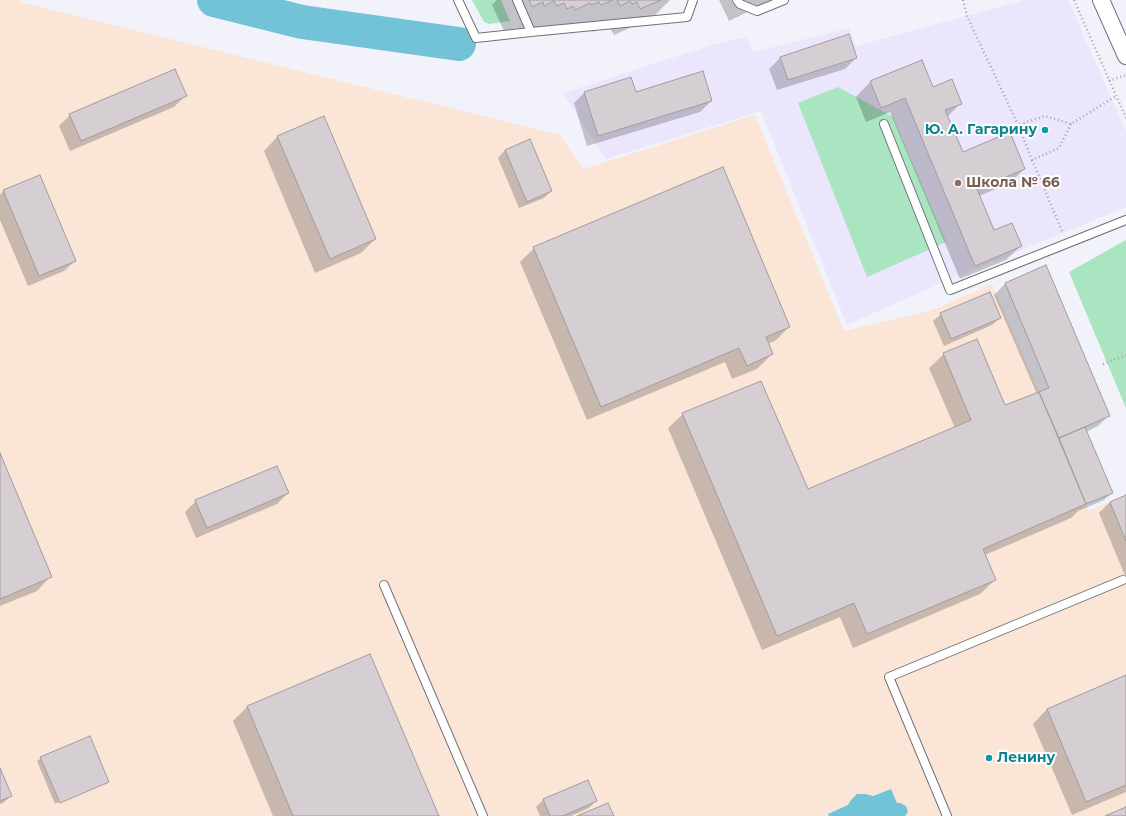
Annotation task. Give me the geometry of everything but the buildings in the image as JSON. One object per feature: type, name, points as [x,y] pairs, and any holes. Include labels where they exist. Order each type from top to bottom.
[{"type":"street","points":[[1101,0],[1126,56]]},
{"type":"lane","points":[[458,0],[476,38],[687,17],[694,0]]},
{"type":"lane","points":[[518,0],[531,32]]},
{"type":"lane","points":[[738,0],[740,4],[757,11],[784,0]]},
{"type":"lane","points":[[884,124],[950,290],[1126,220]]},
{"type":"lane","points":[[947,816],[889,678],[1123,580]]},
{"type":"lane","points":[[384,585],[483,816]]},
{"type":"path","points":[[963,0],[967,16],[1018,125],[1067,243]]},
{"type":"path","points":[[1074,0],[1126,118]]},
{"type":"path","points":[[1109,81],[1126,75]]},
{"type":"path","points":[[1032,160],[1059,148],[1071,124],[1116,96]]},
{"type":"path","points":[[1018,125],[1045,116],[1071,124]]},
{"type":"path","points":[[1103,364],[1126,355]]},
{"type":"shaded area","points":[[0,0],[20,0],[24,3],[560,135],[583,169],[755,115],[844,331],[930,311],[992,284],[1089,511],[1126,495],[1126,816],[0,816]]},
{"type":"shaded area","name":"Школа № 66","points":[[1025,0],[1068,0],[1126,131],[1126,207],[939,284],[847,325],[761,111],[606,159],[563,93],[715,44],[747,37],[753,52],[850,28],[856,46]]},
{"type":"green space","points":[[472,0],[501,0],[510,21],[489,24],[484,22]]},
{"type":"green space","points":[[838,87],[893,117],[946,242],[867,277],[798,103]]},
{"type":"green space","points":[[1126,240],[1126,408],[1069,272]]},
{"type":"water","points":[[891,789],[897,803],[906,806],[908,812],[905,816],[829,816],[828,814],[848,805],[857,794],[873,796]]},
{"type":"waterway","points":[[214,0],[302,22],[459,44]]},
{"type":"place","name":"Ю. А. Гагарину","points":[[1045,130]]},
{"type":"place","name":"Школа № 66","points":[[958,183]]},
{"type":"place","name":"Ленину","points":[[989,758]]}]
